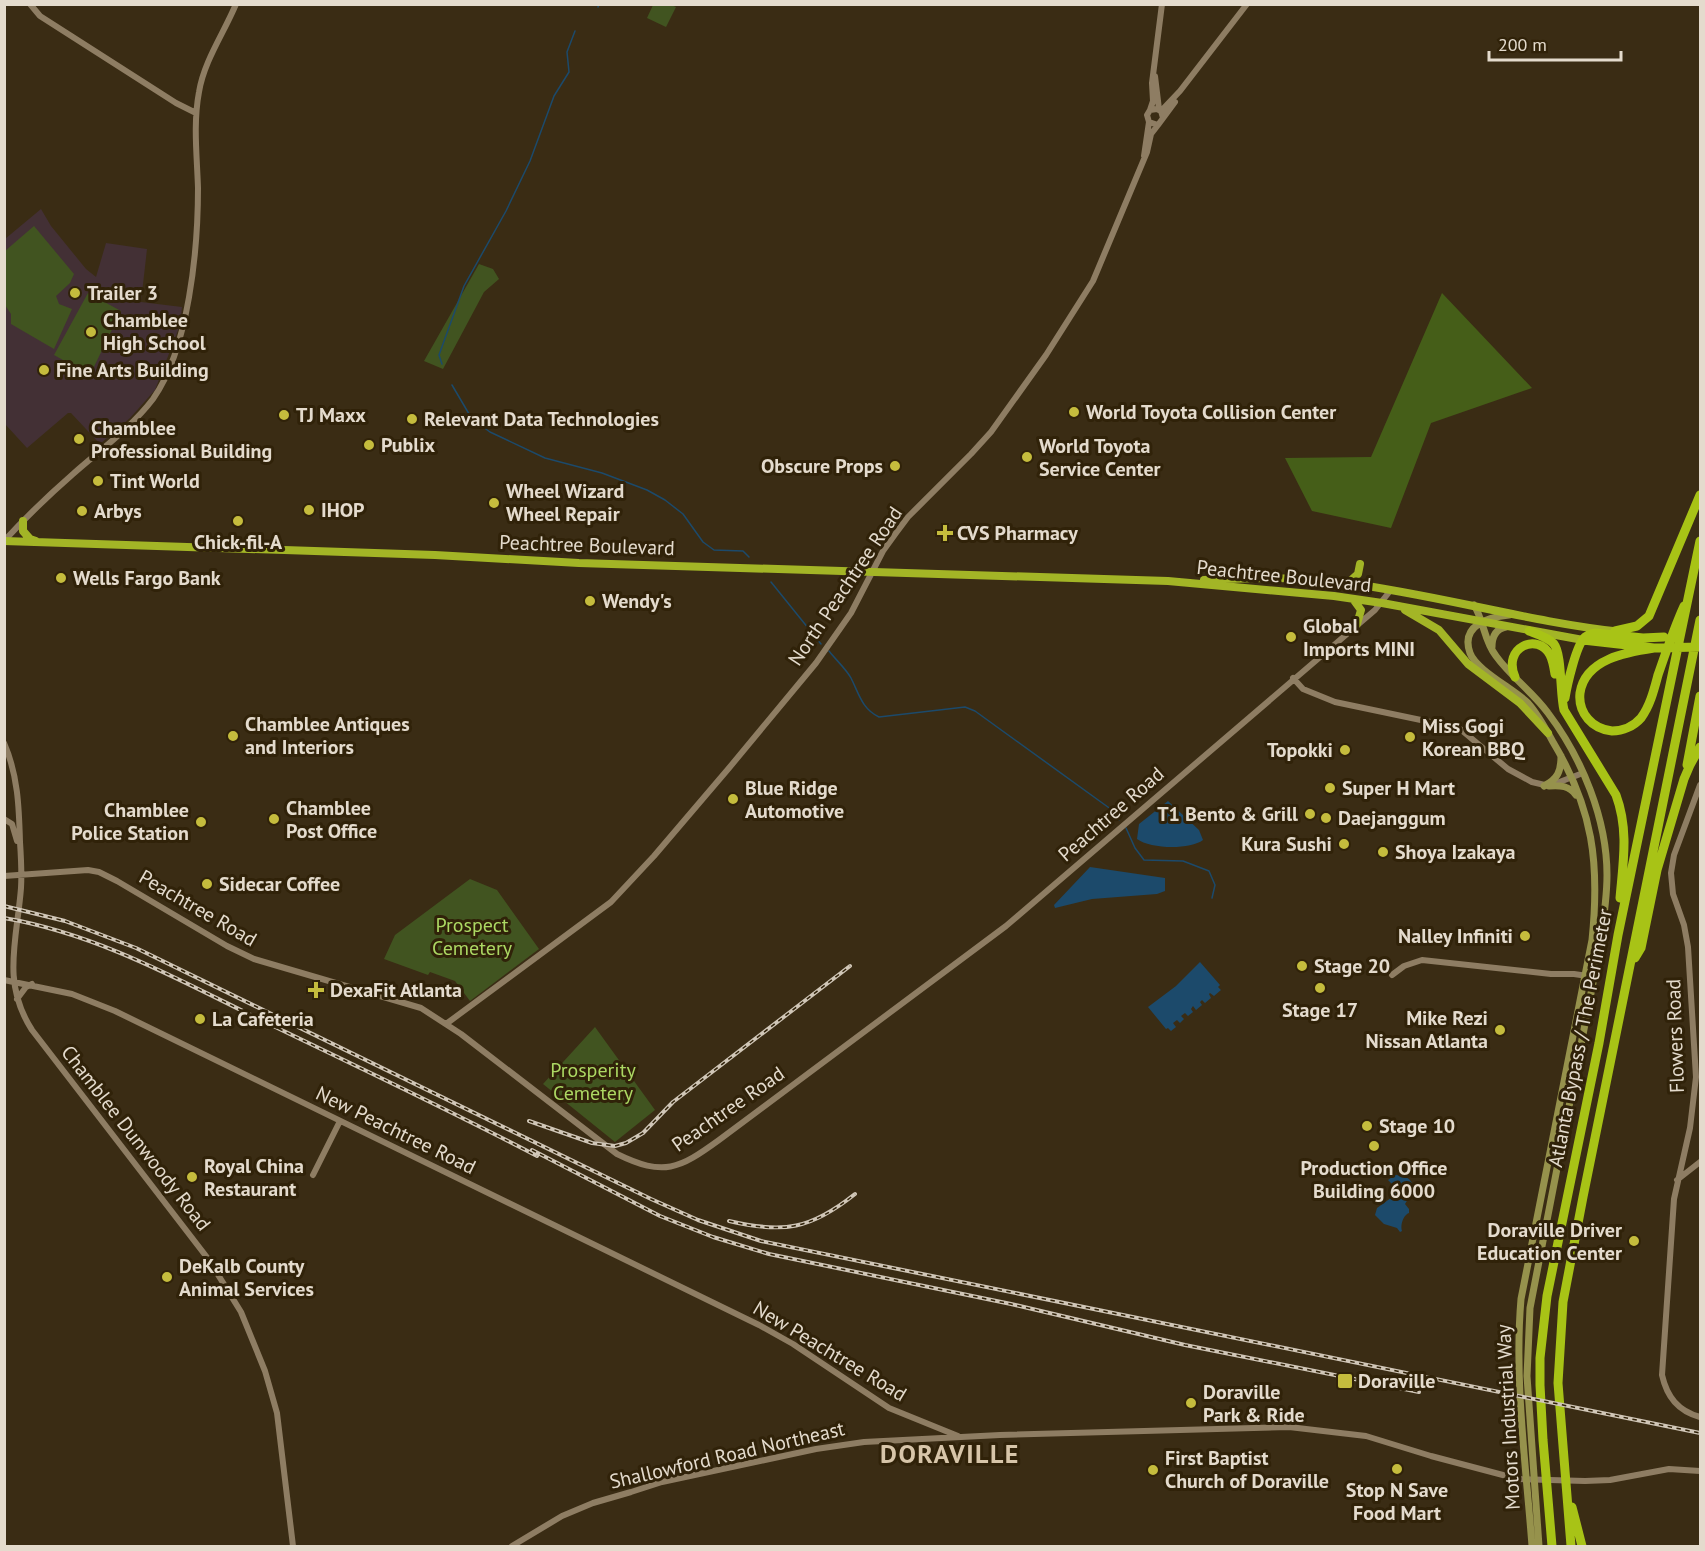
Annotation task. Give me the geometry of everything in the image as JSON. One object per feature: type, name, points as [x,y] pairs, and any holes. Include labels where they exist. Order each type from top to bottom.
[{"type":"highway","points":[[1616,631],[1640,624],[1649,616],[1701,495]]},
{"type":"highway","points":[[23,521],[23,531],[32,540],[39,542]]},
{"type":"highway","name":"Peachtree Boulevard","points":[[4,541],[1168,581],[1303,579],[1348,583],[1474,605],[1514,615],[1616,631],[1664,637],[1701,636]]},
{"type":"highway","points":[[1654,648],[1620,654],[1593,670],[1580,691],[1584,713],[1589,721],[1602,729],[1617,730],[1630,726],[1641,717],[1648,706],[1691,590],[1701,541]]},
{"type":"highway","points":[[1348,583],[1358,574],[1360,564]]},
{"type":"highway","name":"Peachtree Boulevard","points":[[1168,581],[1382,603],[1583,640]]},
{"type":"highway","points":[[1352,599],[1360,610],[1357,624]]},
{"type":"highway","points":[[1397,606],[1439,630],[1468,664],[1520,702],[1548,733]]},
{"type":"highway","name":"Atlanta Bypass / The Perimeter","points":[[1570,1546],[1558,1383],[1563,1302],[1701,620]]},
{"type":"highway","name":"Atlanta Bypass / The Perimeter","points":[[1552,1546],[1542,1429],[1540,1358],[1547,1296],[1599,1043],[1618,935],[1674,673],[1680,623]]},
{"type":"highway","points":[[1529,631],[1555,645],[1561,699]]},
{"type":"highway","points":[[1576,732],[1565,698],[1568,681],[1583,640],[1595,633],[1643,638],[1664,637]]},
{"type":"highway","points":[[1583,640],[1654,648],[1701,647]]},
{"type":"highway","points":[[1515,677],[1512,659],[1517,649],[1526,645],[1543,648],[1551,657],[1568,718],[1616,795],[1624,825],[1625,850],[1618,935]]},
{"type":"highway","points":[[1631,966],[1641,948],[1657,870],[1684,779],[1701,696]]},
{"type":"highway","points":[[1684,779],[1701,747]]},
{"type":"highway","points":[[1566,1484],[1582,1546]]},
{"type":"main road","name":"Motors Industrial Way","points":[[1474,605],[1492,650],[1551,716],[1583,773],[1599,823],[1605,849],[1607,873],[1605,909],[1594,977],[1530,1308],[1527,1376],[1539,1546]]},
{"type":"main road","points":[[1482,622],[1491,617],[1514,615]]},
{"type":"main road","name":"Motors Industrial Way","points":[[1482,622],[1472,630],[1470,635],[1469,647],[1473,658],[1527,703],[1548,733],[1573,778],[1588,822],[1593,849],[1596,892],[1592,940],[1521,1299],[1518,1331],[1519,1371],[1532,1546]]},
{"type":"main road","points":[[1492,650],[1495,633],[1507,627]]},
{"type":"main road","points":[[1547,786],[1560,772],[1560,754]]},
{"type":"main road","points":[[1547,786],[1560,785],[1572,790],[1582,803]]},
{"type":"street","points":[[30,4],[40,16],[176,103],[196,113]]},
{"type":"street","points":[[4,541],[135,418],[152,399],[164,380],[180,337],[197,232],[196,113],[199,92],[205,70],[236,4]]},
{"type":"street","name":"North Peachtree Road","points":[[1144,156],[1143,150],[1149,122],[1146,117],[1153,102],[1152,83],[1162,4]]},
{"type":"street","name":"North Peachtree Road","points":[[446,1024],[611,902],[654,856],[816,663],[851,613],[883,551],[908,517],[988,434],[1046,355],[1093,280],[1161,113],[1247,4]]},
{"type":"street","points":[[1150,110],[1161,113],[1154,76]]},
{"type":"street","name":"North Peachtree Road","points":[[1161,113],[1176,100],[1180,91]]},
{"type":"street","points":[[1158,95],[1173,98]]},
{"type":"street","points":[[1149,122],[1153,125],[1158,124]]},
{"type":"street","name":"Peachtree Road","points":[[4,876],[83,870],[99,872],[227,946],[254,959],[421,1008],[446,1024],[617,1154],[647,1167],[669,1168],[682,1164],[720,1140],[987,940],[1382,603],[1390,591]]},
{"type":"street","points":[[1293,678],[1303,688],[1335,702],[1459,728],[1521,778],[1547,786],[1583,773]]},
{"type":"street","name":"Chamblee Dunwoody Road","points":[[4,743],[14,768],[18,793],[21,884],[13,981],[21,1012],[32,1030],[197,1244],[241,1312],[265,1371],[277,1413],[293,1546]]},
{"type":"street","name":"Flowers Road","points":[[1701,785],[1676,850],[1670,878],[1688,947],[1696,1077],[1690,1128],[1676,1180],[1662,1375],[1670,1398],[1684,1411],[1701,1417]]},
{"type":"street","points":[[4,819],[13,827],[20,851]]},
{"type":"street","points":[[4,972],[13,960]]},
{"type":"street","points":[[1392,975],[1404,966],[1422,960],[1594,977]]},
{"type":"street","name":"New Peachtree Road","points":[[4,980],[72,994],[115,1011],[759,1325],[793,1344],[889,1408],[961,1437],[1247,1427],[1303,1428],[1366,1436],[1518,1479],[1610,1480],[1669,1468],[1701,1471]]},
{"type":"street","points":[[17,999],[26,987],[32,984]]},
{"type":"street","points":[[313,1175],[340,1121]]},
{"type":"street","points":[[1682,1158],[1698,1163]]},
{"type":"street","points":[[1676,1180],[1698,1163]]},
{"type":"street","name":"Shallowford Road Northeast","points":[[512,1546],[571,1512],[662,1482],[840,1445],[961,1437]]},
{"type":"shaded area","name":"Chamblee High School","points":[[41,209],[51,226],[86,269],[96,277],[106,243],[147,249],[141,302],[182,307],[180,325],[155,390],[130,418],[100,444],[71,413],[68,413],[27,448],[5,424],[5,239]]},
{"type":"green space","points":[[653,5],[676,7],[666,27],[647,18]]},
{"type":"green space","points":[[34,226],[74,274],[70,283],[56,296],[59,304],[72,309],[54,349],[11,324],[11,314],[5,305],[5,251]]},
{"type":"green space","points":[[479,264],[493,269],[499,279],[484,292],[443,369],[424,361]]},
{"type":"green space","points":[[88,293],[121,311],[90,375],[54,355]]},
{"type":"green space","points":[[1442,293],[1532,388],[1431,423],[1391,528],[1312,511],[1285,458],[1371,457]]},
{"type":"green space","name":"Prospect Cemetery","points":[[470,879],[497,890],[539,949],[470,1001],[455,981],[430,972],[428,975],[384,959],[395,935]]},
{"type":"green space","name":"Prosperity Cemetery","points":[[595,1027],[655,1110],[615,1142],[543,1084]]},
{"type":"water","points":[[1168,801],[1199,830],[1203,840],[1180,847],[1170,847],[1151,845],[1137,839],[1139,824]]},
{"type":"water","points":[[1090,867],[1165,878],[1165,891],[1157,894],[1092,899],[1055,908],[1054,905]]},
{"type":"water","points":[[1200,962],[1220,985],[1218,987],[1221,990],[1214,996],[1210,993],[1211,998],[1205,1003],[1202,1000],[1200,1002],[1202,1005],[1196,1010],[1193,1006],[1191,1009],[1193,1012],[1188,1016],[1185,1013],[1181,1016],[1184,1019],[1180,1023],[1177,1020],[1173,1023],[1176,1027],[1171,1031],[1166,1029],[1148,1007],[1176,986]]},
{"type":"water","points":[[1395,1175],[1408,1178],[1414,1189],[1405,1204],[1409,1213],[1404,1218],[1400,1232],[1397,1228],[1384,1224],[1375,1215],[1377,1208],[1395,1195],[1396,1188],[1388,1180]]},
{"type":"waterway","points":[[442,364],[439,355],[464,286],[506,211],[530,161],[554,96],[569,72],[567,52],[575,31]]},
{"type":"waterway","points":[[452,385],[472,419],[490,432],[545,458],[602,473],[647,490],[683,514],[703,542],[714,550],[743,551],[749,557]]},
{"type":"waterway","points":[[771,582],[821,644]]},
{"type":"waterway","points":[[829,651],[849,675],[862,700],[873,714],[879,717],[965,707],[975,711],[1112,810],[1119,820]]},
{"type":"waterway","points":[[1126,828],[1135,848],[1144,860],[1183,861],[1209,871],[1215,885],[1212,898]]},
{"type":"railway","points":[[4,906],[65,921],[136,948],[651,1199],[698,1220],[761,1241],[1700,1433]]},
{"type":"railway","points":[[4,918],[73,935],[170,975],[537,1156]]},
{"type":"railway","points":[[529,1121],[592,1143],[615,1146],[626,1143],[643,1133],[673,1102],[850,966]]},
{"type":"railway","points":[[532,1150],[660,1216],[713,1237],[769,1254],[1011,1304],[1185,1345],[1419,1392]]},
{"type":"railway","points":[[729,1221],[766,1227],[796,1226],[824,1215],[855,1194]]},
{"type":"place","name":"Trailer 3","points":[[75,293]]},
{"type":"place","name":"Chamblee High School","points":[[91,332]]},
{"type":"place","name":"Fine Arts Building","points":[[44,370]]},
{"type":"place","name":"World Toyota Collision Center","points":[[1074,412]]},
{"type":"place","name":"TJ Maxx","points":[[284,415]]},
{"type":"place","name":"Relevant Data Technologies","points":[[412,419]]},
{"type":"place","name":"Chamblee Professional Building","points":[[79,439]]},
{"type":"place","name":"Publix","points":[[369,445]]},
{"type":"place","name":"World Toyota Service Center","points":[[1027,457]]},
{"type":"place","name":"Obscure Props","points":[[895,466]]},
{"type":"place","name":"Tint World","points":[[98,481]]},
{"type":"place","name":"Wheel Wizard Wheel Repair","points":[[494,503]]},
{"type":"place","name":"IHOP","points":[[309,510]]},
{"type":"place","name":"Arbys","points":[[82,511]]},
{"type":"place","name":"Chick-fil-A","points":[[238,521]]},
{"type":"place","name":"CVS Pharmacy","points":[[945,533]]},
{"type":"place","name":"Wells Fargo Bank","points":[[61,578]]},
{"type":"place","name":"Wendy's","points":[[590,601]]},
{"type":"place","name":"Global Imports MINI","points":[[1291,637]]},
{"type":"place","name":"Chamblee Antiques and Interiors","points":[[233,736]]},
{"type":"place","name":"Miss Gogi Korean BBQ","points":[[1410,737]]},
{"type":"place","name":"Topokki","points":[[1345,750]]},
{"type":"place","name":"Super H Mart","points":[[1330,788]]},
{"type":"place","name":"Blue Ridge Automotive","points":[[733,799]]},
{"type":"place","name":"T1 Bento & Grill","points":[[1310,814]]},
{"type":"place","name":"Daejanggum","points":[[1326,818]]},
{"type":"place","name":"Chamblee Post Office","points":[[274,819]]},
{"type":"place","name":"Chamblee Police Station","points":[[201,822]]},
{"type":"place","name":"Kura Sushi","points":[[1344,844]]},
{"type":"place","name":"Shoya Izakaya","points":[[1383,852]]},
{"type":"place","name":"Sidecar Coffee","points":[[207,884]]},
{"type":"place","name":"Nalley Infiniti","points":[[1525,936]]},
{"type":"place","name":"Stage 20","points":[[1302,966]]},
{"type":"place","name":"Stage 17","points":[[1320,988]]},
{"type":"place","name":"DexaFit Atlanta","points":[[316,990]]},
{"type":"place","name":"La Cafeteria","points":[[200,1019]]},
{"type":"place","name":"Mike Rezi Nissan Atlanta","points":[[1500,1030]]},
{"type":"place","name":"Stage 10","points":[[1367,1126]]},
{"type":"place","name":"Production Office Building 6000","points":[[1374,1146]]},
{"type":"place","name":"Royal China Restaurant","points":[[192,1177]]},
{"type":"place","name":"Doraville Driver Education Center","points":[[1634,1241]]},
{"type":"place","name":"DeKalb County Animal Services","points":[[167,1277]]},
{"type":"place","name":"Doraville","points":[[1345,1381]]},
{"type":"place","name":"Doraville Park & Ride","points":[[1191,1403]]},
{"type":"place","name":"Stop N Save Food Mart","points":[[1397,1469]]},
{"type":"place","name":"First Baptist Church of Doraville","points":[[1153,1470]]},
{"type":"district","name":"DORAVILLE","points":[[950,1453]]}]
